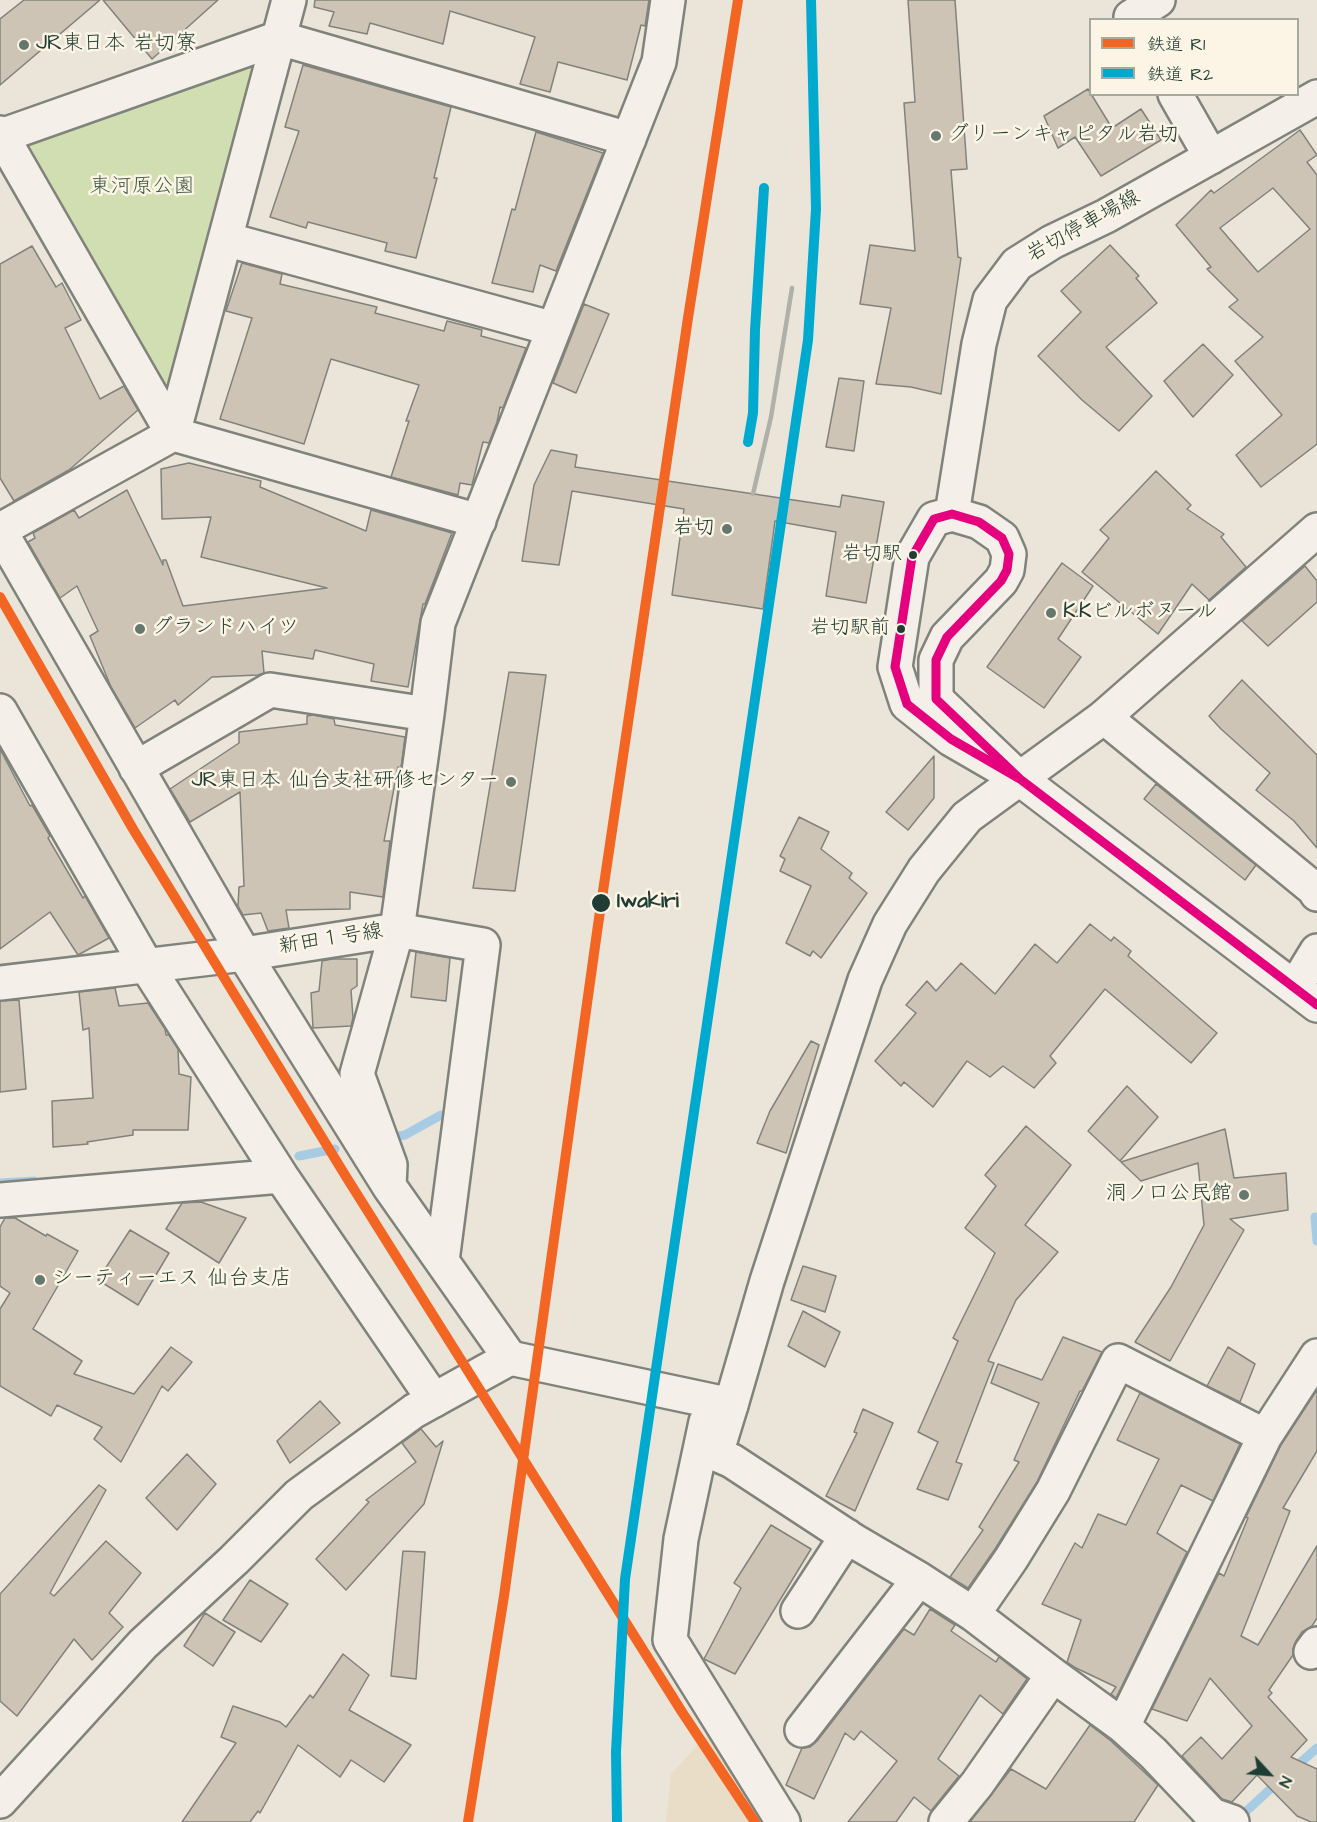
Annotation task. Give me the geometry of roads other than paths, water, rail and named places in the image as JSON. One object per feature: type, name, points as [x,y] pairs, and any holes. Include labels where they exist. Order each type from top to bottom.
[{"type":"street","points":[[290,0],[173,434],[0,531],[244,954],[389,1186],[510,1358]]},
{"type":"street","points":[[442,1262],[483,945],[397,930],[438,623],[659,62],[668,0]]},
{"type":"street","points":[[1131,18],[1158,0]]},
{"type":"street","points":[[479,521],[173,434],[1,135],[279,38],[629,139]]},
{"type":"street","points":[[1176,96],[1212,157]]},
{"type":"street","name":"岩切停車場線","points":[[952,514],[979,344],[990,300],[1017,264],[1052,242],[1106,216],[1317,97]]},
{"type":"street","points":[[225,239],[554,329]]},
{"type":"street","points":[[1020,778],[951,739],[907,704],[895,667],[912,557],[934,519],[952,514],[979,522],[1002,538],[1009,554],[1007,570],[1001,581],[946,638],[936,660],[936,699],[1020,778],[1306,996],[1317,951]]},
{"type":"street","points":[[783,1822],[670,1640],[681,1539],[721,1402],[767,1281],[865,980],[890,924],[924,870],[967,817],[1104,717],[1317,530]]},
{"type":"street","points":[[136,768],[270,690],[427,714]]},
{"type":"street","points":[[0,711],[146,965],[281,1176],[434,1400]]},
{"type":"street","points":[[1104,717],[1316,890]]},
{"type":"street","name":"新田１号線","points":[[0,983],[244,954],[397,930],[357,1074],[390,1165],[389,1186]]},
{"type":"street","points":[[0,1200],[281,1176]]},
{"type":"street","points":[[1123,1726],[1264,1436],[1317,1356]]},
{"type":"street","points":[[0,1801],[143,1644],[299,1496],[414,1411],[510,1358],[721,1402]]},
{"type":"street","points":[[973,1614],[1011,1559],[1053,1491],[1118,1361],[1264,1436]]},
{"type":"street","points":[[721,1402],[716,1454],[732,1461],[973,1614],[1123,1726],[1153,1753],[1216,1820]]},
{"type":"street","points":[[798,1611],[847,1536]]},
{"type":"street","points":[[801,1730],[919,1578]]},
{"type":"street","points":[[946,1822],[977,1784],[1053,1675]]},
{"type":"waterway","points":[[389,1138],[405,1135],[441,1115]]},
{"type":"waterway","points":[[299,1156],[335,1149]]},
{"type":"waterway","points":[[0,1183],[34,1181]]},
{"type":"waterway","points":[[1315,1217],[1317,1241]]},
{"type":"waterway","points":[[1292,1770],[1317,1748]]},
{"type":"waterway","points":[[1240,1817],[1279,1781]]},
{"type":"railway","points":[[753,494],[771,417],[792,288]]},
{"type":"rail line","name":"R1","points":[[468,1822],[504,1596],[598,925],[688,318],[738,0]]},
{"type":"rail line","name":"R2","points":[[617,1822],[616,1752],[625,1579],[808,340],[816,209],[811,0]]},
{"type":"rail line","name":"R2","points":[[748,442],[753,413],[755,330],[764,188]]},
{"type":"rail line","name":"R1","points":[[0,597],[133,829],[345,1175],[682,1712],[755,1822]]},
{"type":"place","name":"JR東日本 岩切寮","points":[[24,45]]},
{"type":"place","name":"グリーンキャピタル岩切","points":[[936,136]]},
{"type":"place","name":"岩切","points":[[727,529]]},
{"type":"place","name":"岩切駅","points":[[913,555]]},
{"type":"place","name":"K.Kビルボヌール","points":[[1051,613]]},
{"type":"place","name":"グランドハイツ","points":[[140,629]]},
{"type":"place","name":"岩切駅前","points":[[901,629]]},
{"type":"place","name":"JR東日本 仙台支社研修センター","points":[[511,782]]},
{"type":"place","name":"Iwakiri","points":[[601,903]]},
{"type":"place","name":"洞ノ口公民館","points":[[1244,1195]]},
{"type":"place","name":"シーティーエス 仙台支店","points":[[40,1280]]},
{"type":"park label","name":"東河原公園","points":[[142,188]]}]
